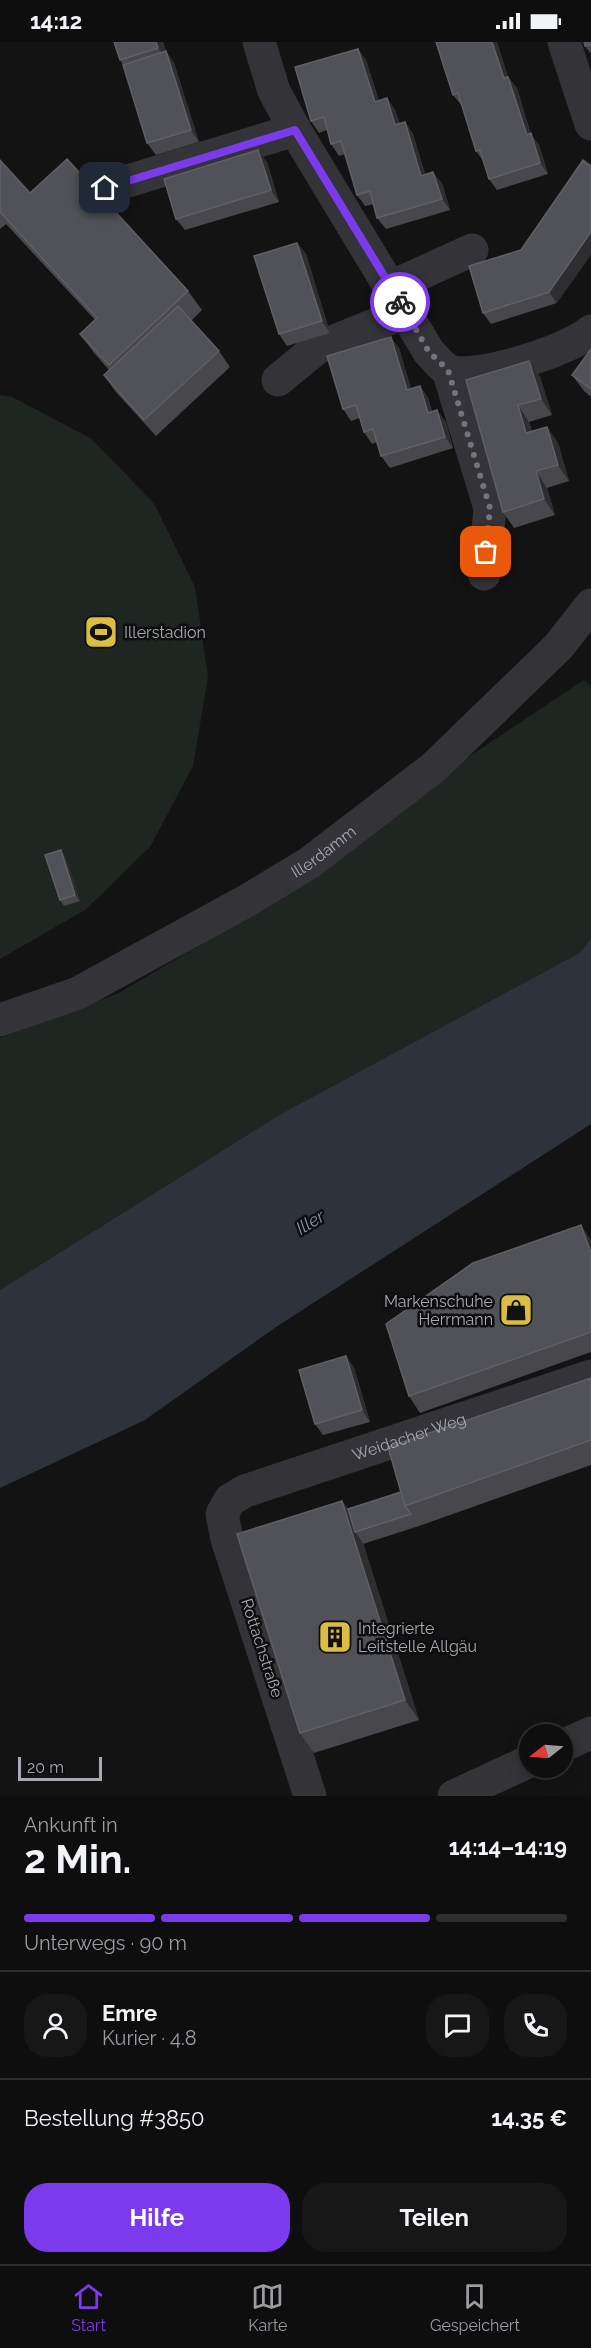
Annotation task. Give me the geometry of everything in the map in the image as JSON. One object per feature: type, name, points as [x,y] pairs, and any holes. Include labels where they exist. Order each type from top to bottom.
[{"type":"street","points":[[259,42],[274,91],[295,130],[429,352],[448,370],[490,508],[484,574]]},
{"type":"street","points":[[564,42],[591,124]]},
{"type":"street","points":[[105,188],[295,130]]},
{"type":"street","points":[[278,380],[317,348],[399,299],[472,250]]},
{"type":"street","points":[[448,370],[465,374],[555,352],[591,332]]},
{"type":"street","name":"Illerdamm","points":[[0,1020],[78,993],[248,900],[309,863],[433,768],[558,647],[591,605]]},
{"type":"street","name":"Weidacher Weg","points":[[230,1500],[245,1491],[591,1376]]},
{"type":"street","name":"Rottachstraße","points":[[230,1500],[222,1514],[227,1539],[310,1796]]},
{"type":"street","points":[[573,1741],[591,1733]]},
{"type":"street","points":[[454,1796],[519,1766]]},
{"type":"shaded area","name":"Illerstadion","points":[[0,395],[12,397],[92,439],[155,505],[195,587],[208,677],[193,766],[150,847],[85,910],[0,959]]},
{"type":"shaded area","points":[[584,680],[591,686],[591,938],[581,952],[279,1115],[0,1290],[0,1038],[119,993],[244,919],[309,863]]},
{"type":"water","name":"Iller","points":[[591,938],[591,1124],[276,1327],[145,1420],[0,1488],[0,1290],[279,1115],[581,952]]},
{"type":"building","points":[[114,42],[156,42],[158,48],[120,60]]},
{"type":"building","points":[[436,42],[492,42],[504,78],[508,77],[527,135],[531,133],[540,163],[489,179],[480,150],[476,151],[458,93],[453,95]]},
{"type":"building","points":[[584,42],[591,42],[591,45],[585,46]]},
{"type":"building","points":[[358,49],[375,102],[387,98],[395,125],[405,122],[421,176],[433,172],[442,199],[377,218],[370,191],[357,195],[341,141],[331,144],[324,117],[311,121],[295,67]]},
{"type":"building","points":[[166,51],[191,130],[147,143],[123,65]]},
{"type":"building","points":[[258,150],[271,190],[176,219],[164,179]]},
{"type":"building","points":[[67,159],[188,291],[109,365],[80,334],[97,318],[0,212],[0,160],[30,193]]},
{"type":"building","points":[[583,160],[591,166],[591,232],[549,292],[483,313],[469,266],[521,250]]},
{"type":"building","points":[[297,243],[322,321],[279,334],[254,256]]},
{"type":"building","points":[[178,306],[219,351],[144,420],[104,375]]},
{"type":"building","points":[[391,337],[407,390],[420,386],[428,413],[437,410],[445,437],[381,456],[373,429],[364,432],[356,405],[343,409],[327,356]]},
{"type":"building","points":[[591,349],[591,389],[572,375]]},
{"type":"building","points":[[529,361],[541,399],[518,405],[526,433],[547,427],[558,465],[536,471],[544,499],[503,512],[466,380]]},
{"type":"building","points":[[61,850],[75,895],[60,900],[45,855]]},
{"type":"building","name":"Markenschuhe Herrmann","points":[[581,1225],[591,1253],[591,1332],[409,1396],[386,1324],[473,1263]]},
{"type":"building","points":[[346,1356],[362,1410],[315,1424],[299,1370]]},
{"type":"building","points":[[591,1378],[591,1440],[405,1506],[388,1447]]},
{"type":"building","points":[[401,1492],[405,1506],[411,1514],[355,1532],[348,1509]]},
{"type":"building","name":"Integrierte Leitstelle Allgäu","points":[[342,1501],[405,1700],[300,1733],[237,1534]]},
{"type":"way so far","points":[[400,302],[429,352],[448,370],[490,508],[486,552]]},
{"type":"place","name":"Illerstadion","points":[[101,632]]},
{"type":"place","name":"Markenschuhe Herrmann","points":[[516,1310]]},
{"type":"place","name":"Integrierte Leitstelle Allgäu","points":[[335,1637]]},
{"type":"route","points":[[105,188],[295,130],[400,302]]}]
